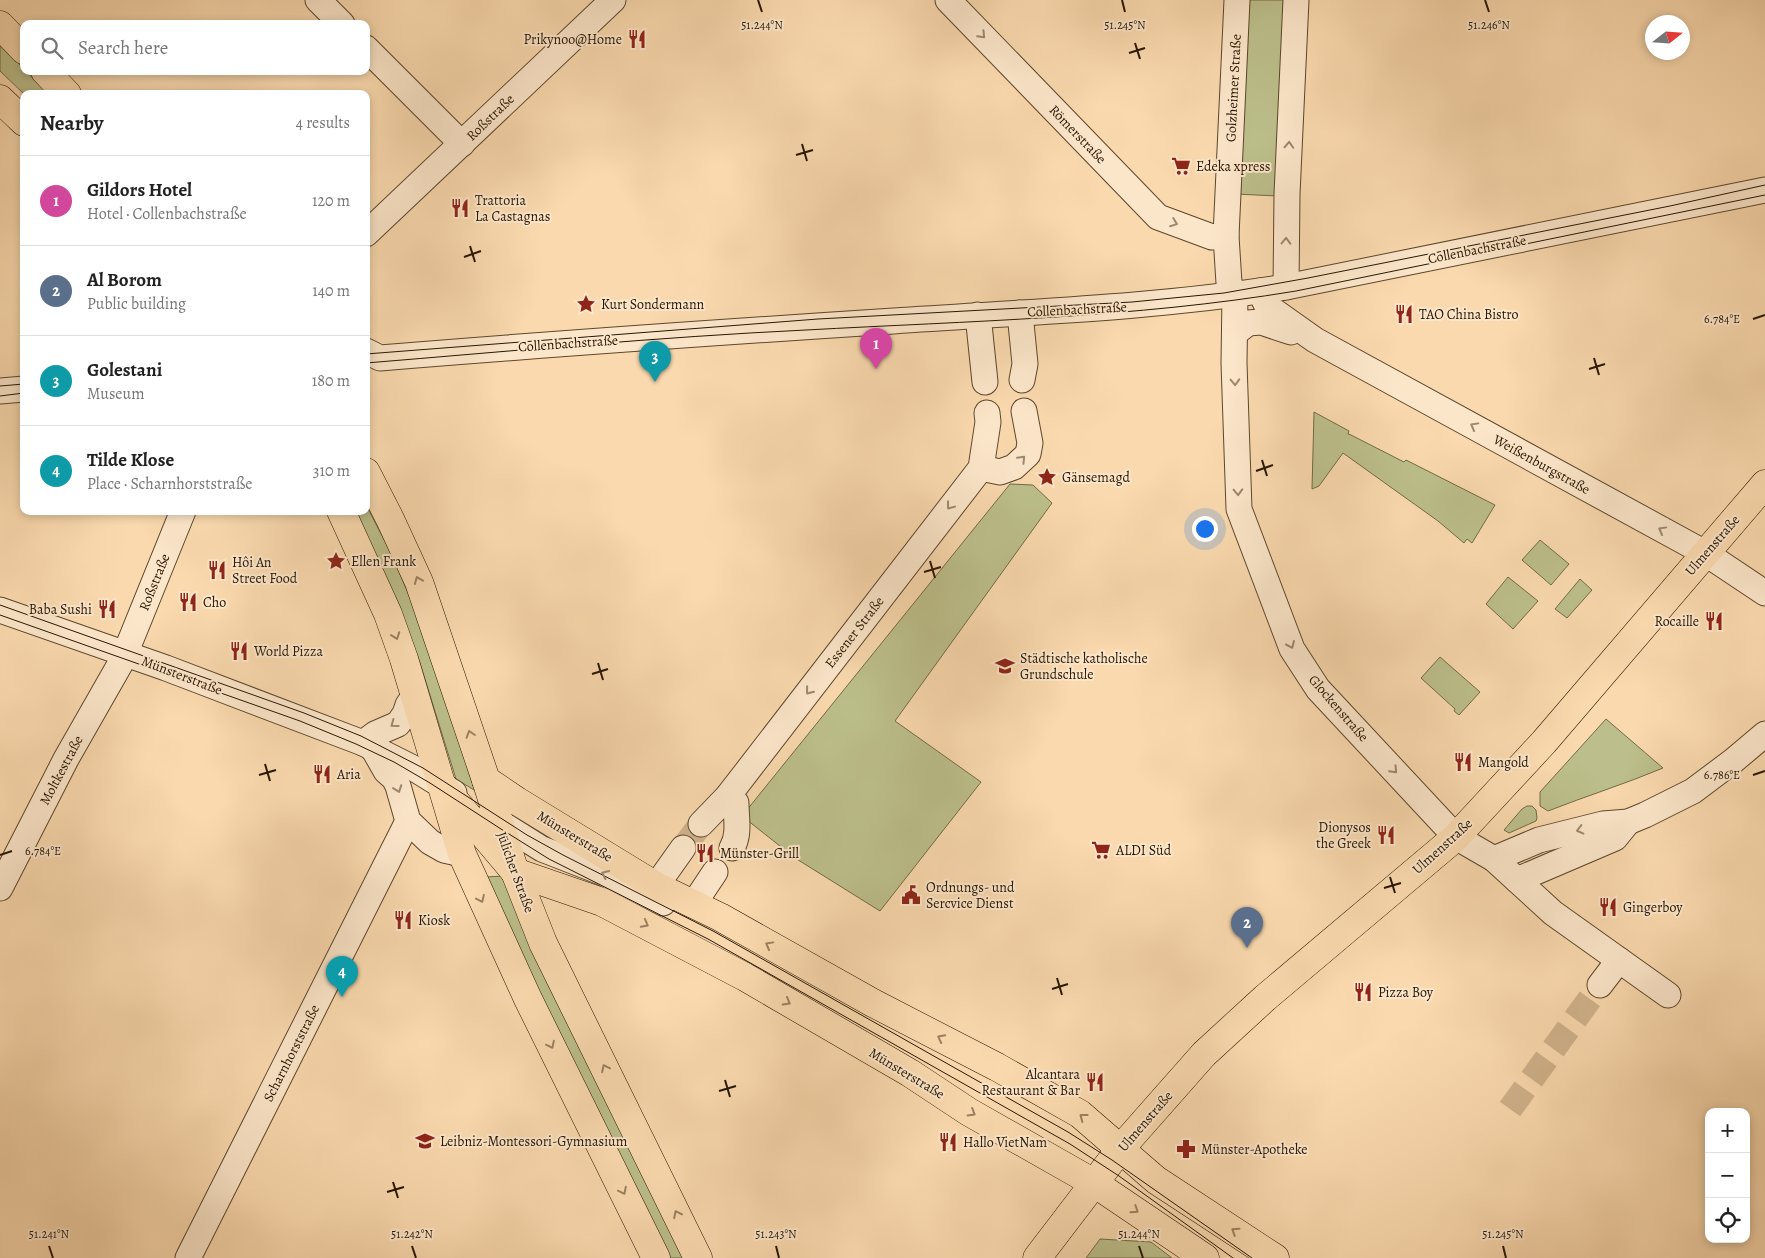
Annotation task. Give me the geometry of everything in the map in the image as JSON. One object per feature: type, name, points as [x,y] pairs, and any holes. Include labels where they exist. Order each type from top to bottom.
[{"type":"main road","points":[[0,25],[20,46]]},
{"type":"main road","points":[[49,75],[63,90]]},
{"type":"main road","points":[[0,100],[20,118]]},
{"type":"main road","name":"Jülicher Straße","points":[[370,480],[419,582],[515,872],[543,943],[698,1258]]},
{"type":"main road","name":"Ulmenstraße","points":[[1037,1258],[1121,1148],[1204,1054],[1265,998],[1456,837],[1544,742],[1765,484]]},
{"type":"main road","points":[[343,515],[388,614],[404,659],[462,854],[528,999],[656,1258]]},
{"type":"main road","name":"Münsterstraße","points":[[486,780],[539,815],[656,886],[720,917],[873,1003],[997,1067],[1080,1114],[1156,1180],[1275,1258]]},
{"type":"main road","name":"Münsterstraße","points":[[441,784],[515,872],[602,902],[745,977],[910,1073],[970,1112],[1094,1183],[1205,1258]]},
{"type":"street","points":[[318,0],[338,20]]},
{"type":"street","name":"Roßstraße","points":[[370,230],[613,0]]},
{"type":"street","name":"Römerstraße","points":[[948,0],[1158,217],[1212,237],[1226,236]]},
{"type":"street","name":"Golzheimer Straße","points":[[1235,295],[1229,283],[1226,236],[1237,0]]},
{"type":"street","points":[[1286,287],[1287,194],[1296,0]]},
{"type":"street","points":[[370,52],[462,144]]},
{"type":"street","name":"Collenbachstraße","points":[[371,361],[671,335],[1140,306],[1235,295],[1286,287],[1765,190]]},
{"type":"street","name":"Weißenburgstraße","points":[[1260,291],[1267,306],[1315,340],[1705,553],[1765,593]]},
{"type":"street","name":"Glockenstraße","points":[[1235,295],[1234,363],[1239,509],[1292,649],[1318,688],[1456,837],[1494,859],[1553,913],[1668,995]]},
{"type":"street","points":[[1020,313],[1025,364],[1022,380]]},
{"type":"street","points":[[978,315],[985,382]]},
{"type":"street","name":"Weißenburgstraße","points":[[1235,333],[1248,323],[1261,322],[1315,340]]},
{"type":"street","points":[[0,391],[20,389]]},
{"type":"street","points":[[981,468],[1000,472],[1014,467],[1028,454],[1030,443],[1024,412]]},
{"type":"street","name":"Essener Straße","points":[[701,824],[728,796],[981,468],[988,422],[987,413]]},
{"type":"street","name":"Roßstraße","points":[[126,653],[181,515]]},
{"type":"street","name":"Münsterstraße","points":[[0,610],[126,653],[368,746],[441,784],[542,849],[602,902]]},
{"type":"street","name":"Moltkestraße","points":[[0,888],[66,759],[126,653]]},
{"type":"street","points":[[415,695],[398,724],[374,734],[368,746],[386,771],[394,778],[408,821],[430,842],[444,850],[462,854]]},
{"type":"street","points":[[1494,859],[1539,840],[1603,824],[1628,822],[1693,791],[1765,734]]},
{"type":"street","points":[[728,796],[736,803],[737,831],[736,841],[732,848]]},
{"type":"street","name":"Scharnhorststraße","points":[[188,1258],[408,821]]},
{"type":"street","points":[[1517,880],[1615,838],[1628,822]]},
{"type":"street","points":[[656,886],[683,848]]},
{"type":"street","name":"Münsterstraße","points":[[542,849],[601,872],[680,911],[720,917]]},
{"type":"street","points":[[693,905],[715,872]]},
{"type":"street","points":[[1600,985],[1619,960]]},
{"type":"green space","points":[[1245,0],[1288,0],[1278,196],[1235,194]]},
{"type":"green space","points":[[0,45],[20,65],[20,75],[30,75],[44,90],[20,90],[0,71]]},
{"type":"green space","points":[[1314,412],[1349,431],[1348,434],[1404,462],[1406,460],[1495,505],[1472,543],[1467,539],[1464,543],[1438,521],[1343,453],[1319,486],[1312,489]]},
{"type":"green space","points":[[1010,484],[1033,485],[1052,503],[895,721],[981,782],[880,911],[795,858],[742,816]]},
{"type":"green space","points":[[370,513],[392,555],[434,655],[479,793],[456,779],[420,663],[379,561],[355,515],[370,515]]},
{"type":"green space","points":[[1540,540],[1569,564],[1551,585],[1522,560]]},
{"type":"green space","points":[[1508,577],[1538,601],[1513,629],[1486,604]]},
{"type":"green space","points":[[1580,579],[1592,590],[1567,618],[1555,609]]},
{"type":"green space","points":[[1440,657],[1480,692],[1459,715],[1454,711],[1455,709],[1421,678]]},
{"type":"green space","points":[[1606,719],[1663,768],[1548,811],[1540,806],[1540,792]]},
{"type":"green space","points":[[1532,806],[1536,810],[1536,821],[1509,833],[1504,830],[1522,809]]},
{"type":"green space","points":[[506,876],[691,1258],[668,1258],[484,877]]},
{"type":"green space","points":[[1100,1239],[1151,1242],[1172,1258],[1086,1258]]},
{"type":"tunnel","points":[[683,848],[701,824]]},
{"type":"tunnel","points":[[1510,1109],[1600,985]]},
{"type":"tram line","points":[[370,354],[818,319],[1132,302],[1224,293],[1670,206],[1765,185]]},
{"type":"tram line","points":[[370,363],[696,336],[1113,313],[1235,300],[1296,291],[1765,195]]},
{"type":"tram line","points":[[0,386],[20,384]]},
{"type":"tram line","points":[[0,396],[20,394]]},
{"type":"tram line","points":[[0,605],[304,713],[361,736],[423,768],[527,835],[713,931],[1068,1132],[1112,1160],[1252,1258]]},
{"type":"tram line","points":[[0,615],[300,721],[394,762],[549,859],[708,939],[1070,1144],[1119,1176],[1233,1258]]},
{"type":"place","name":"Prikynoo@Home","points":[[637,39]]},
{"type":"place","name":"Edeka xpress","points":[[1181,166]]},
{"type":"place","name":"Trattoria La Castagnas","points":[[460,208]]},
{"type":"place","name":"Kurt Sondermann","points":[[586,304]]},
{"type":"place","name":"TAO China Bistro","points":[[1404,314]]},
{"type":"place","name":"Gildors Hotel","points":[[876,369]]},
{"type":"place","name":"Golestani","points":[[655,382]]},
{"type":"place","name":"Gänsemagd","points":[[1047,477]]},
{"type":"place","name":"Ellen Frank","points":[[336,561]]},
{"type":"place","name":"Hôi An Street Food","points":[[217,570]]},
{"type":"place","name":"Cho","points":[[188,602]]},
{"type":"place","name":"Baba Sushi","points":[[107,609]]},
{"type":"place","name":"Rocaille","points":[[1714,621]]},
{"type":"place","name":"World Pizza","points":[[239,651]]},
{"type":"place","name":"Städtische katholische Grundschule","points":[[1005,666]]},
{"type":"place","name":"Mangold","points":[[1463,762]]},
{"type":"place","name":"Aria","points":[[322,774]]},
{"type":"place","name":"Dionysos the Greek","points":[[1386,835]]},
{"type":"place","name":"ALDI Süd","points":[[1101,850]]},
{"type":"place","name":"Münster-Grill","points":[[705,853]]},
{"type":"place","name":"Ordnungs- und Sercvice Dienst","points":[[911,895]]},
{"type":"place","name":"Gingerboy","points":[[1608,907]]},
{"type":"place","name":"Kiosk","points":[[403,920]]},
{"type":"place","name":"Al Borom","points":[[1247,948]]},
{"type":"place","name":"Pizza Boy","points":[[1363,992]]},
{"type":"place","name":"Tilde Klose","points":[[342,997]]},
{"type":"place","name":"Alcantara Restaurant & Bar","points":[[1095,1082]]},
{"type":"place","name":"Leibniz-Montessori-Gymnasium","points":[[425,1141]]},
{"type":"place","name":"Hallo VietNam","points":[[948,1142]]},
{"type":"place","name":"Münster-Apotheke","points":[[1186,1149]]}]
